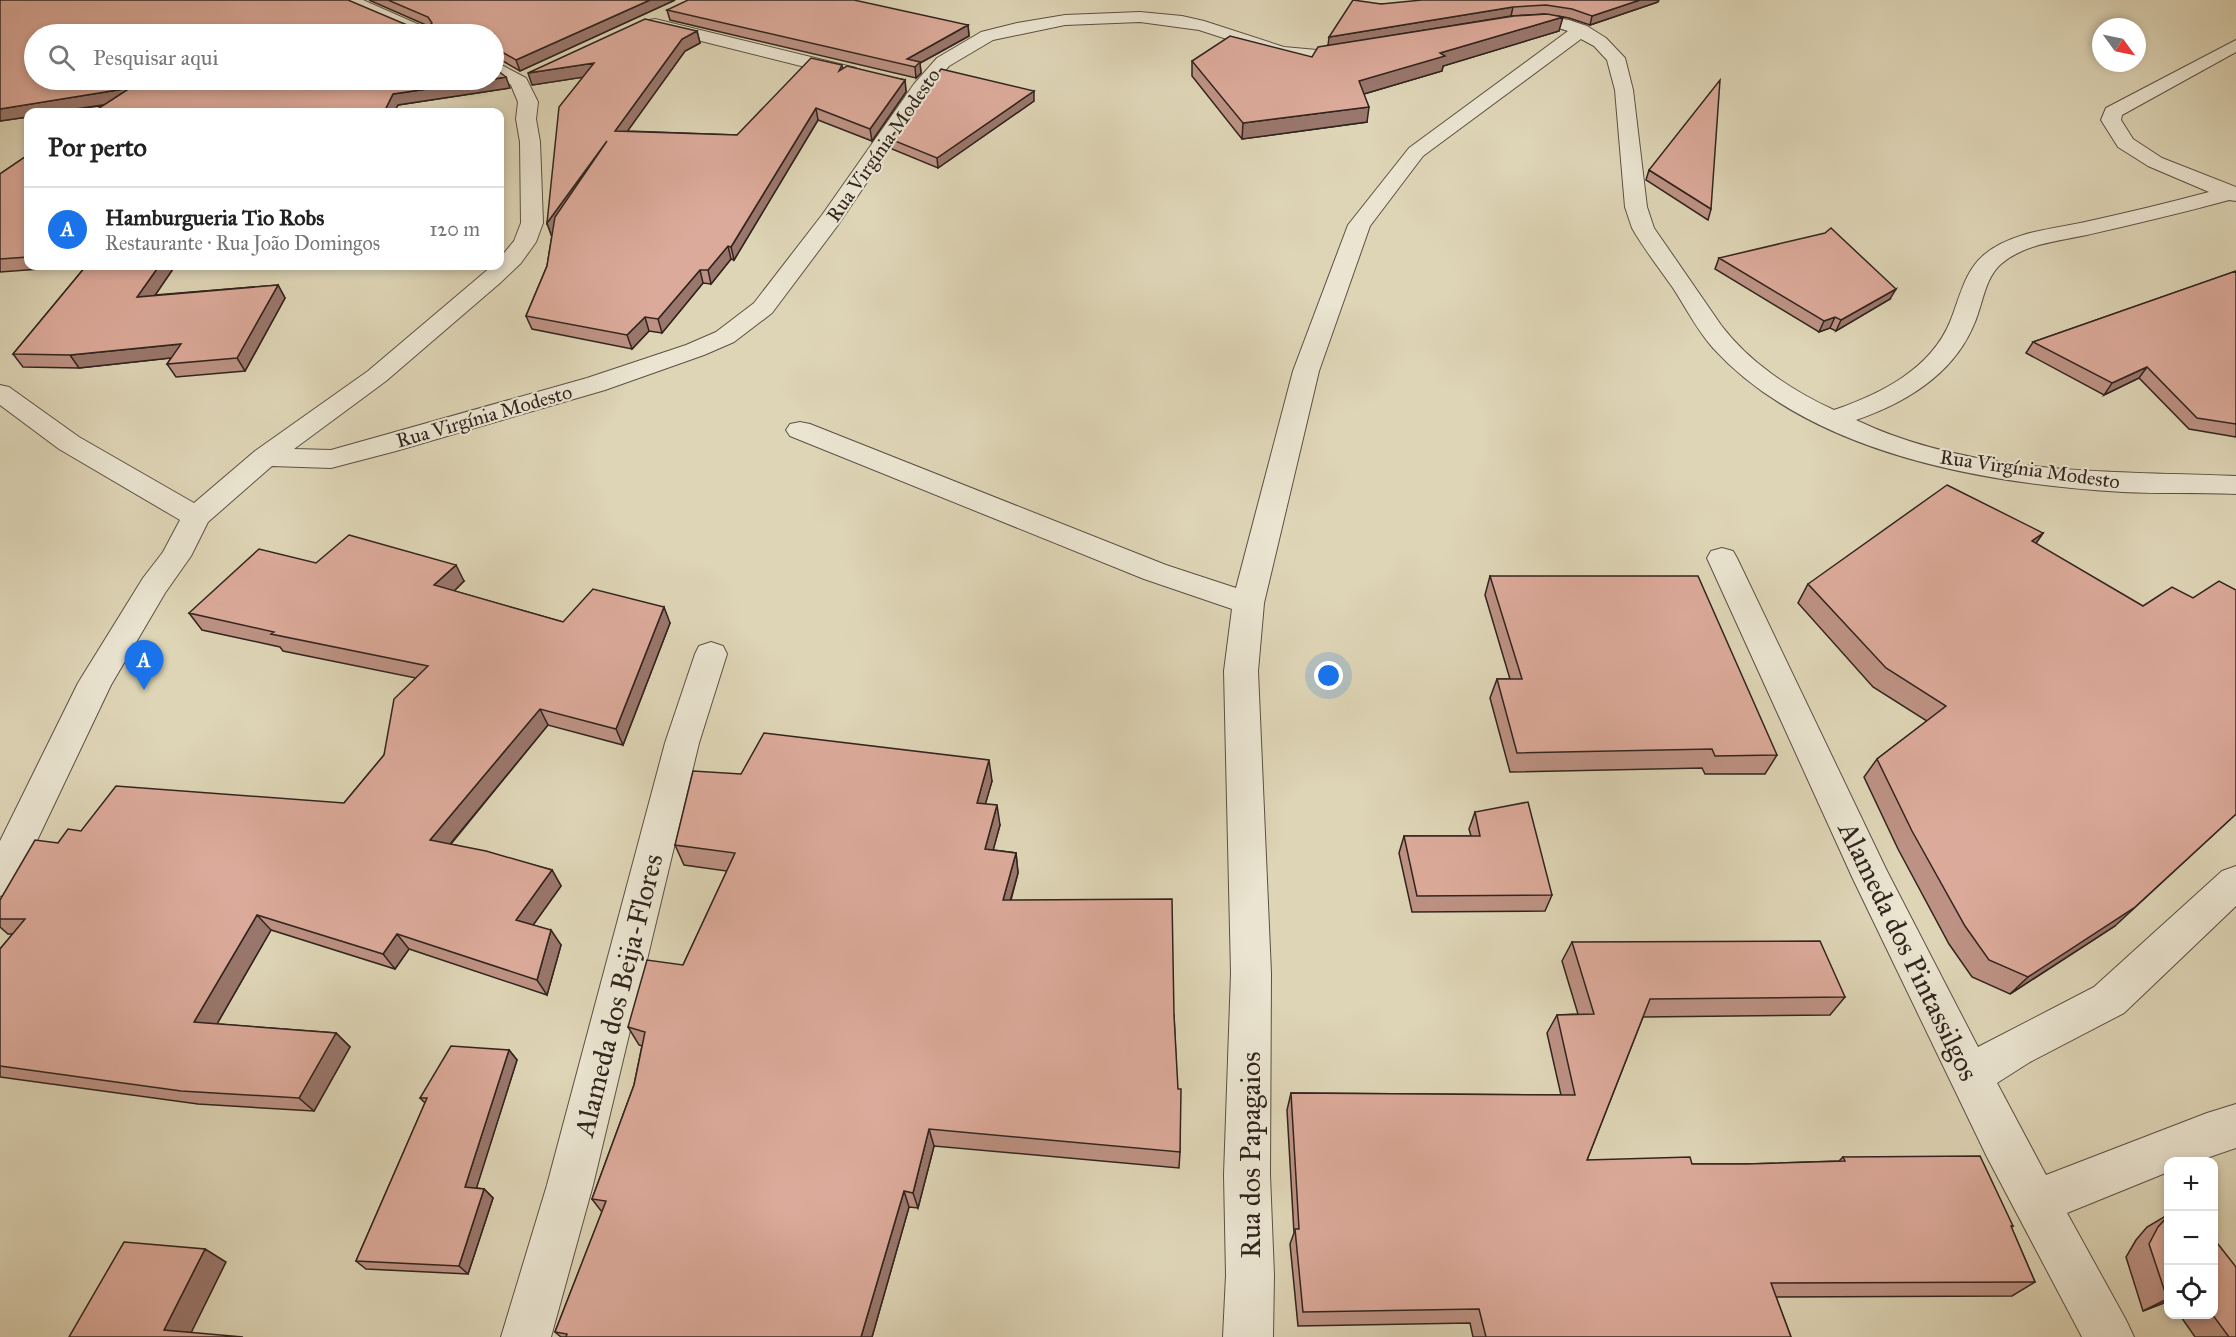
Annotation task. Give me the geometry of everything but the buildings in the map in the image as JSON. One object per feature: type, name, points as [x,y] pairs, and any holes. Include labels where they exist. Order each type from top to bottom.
[{"type":"street","points":[[349,0],[403,24]]},
{"type":"street","points":[[671,10],[641,25],[869,76]]},
{"type":"street","name":"Rua Virgínia Modesto","points":[[265,457],[331,459],[386,445],[597,384],[695,351],[725,337],[763,308],[830,220],[911,85],[943,62],[987,36],[1017,28],[1089,17],[1117,16],[1182,21],[1204,26],[1257,45],[1301,55],[1317,55],[1376,46]]},
{"type":"street","name":"Rua Virgínia Modesto","points":[[1492,25],[1544,21],[1569,25],[1600,42],[1616,58],[1624,90],[1636,207],[1643,228],[1655,249],[1722,343],[1772,385],[1831,420],[1923,454],[1985,467],[2047,476],[2123,483],[2236,485]]},
{"type":"street","name":"Rua dos Papagaios","points":[[1248,1337],[1250,1275],[1247,1175],[1251,973],[1241,671],[1248,603],[1306,371],[1359,225],[1416,152],[1581,30]]},
{"type":"street","points":[[2232,194],[2145,156],[2125,143],[2111,120],[2113,112],[2134,99],[2236,45]]},
{"type":"street","points":[[504,69],[529,78],[526,119],[530,142],[532,223],[525,242],[504,267]]},
{"type":"street","points":[[1831,420],[1886,399],[1919,379],[1939,360],[1956,339],[1983,270],[2002,253],[2041,238],[2232,194]]},
{"type":"street","points":[[4,867],[95,683],[154,586],[176,556],[196,517],[265,457],[377,376],[500,270]]},
{"type":"street","points":[[0,393],[69,443],[196,517]]},
{"type":"street","points":[[800,430],[1155,572],[1248,603]]},
{"type":"street","name":"Alameda dos Pintassilgos","points":[[1722,558],[1872,879],[2003,1141],[2109,1337]]},
{"type":"street","name":"Alameda dos Beija-Flores","points":[[526,1337],[570,1185],[682,743],[711,654]]},
{"type":"street","points":[[1972,1075],[2014,1048],[2109,1000],[2236,882]]},
{"type":"street","points":[[2037,1202],[2207,1135],[2236,1126]]},
{"type":"place","name":"Hamburgueria Tio Robs","points":[[144,690]]}]
